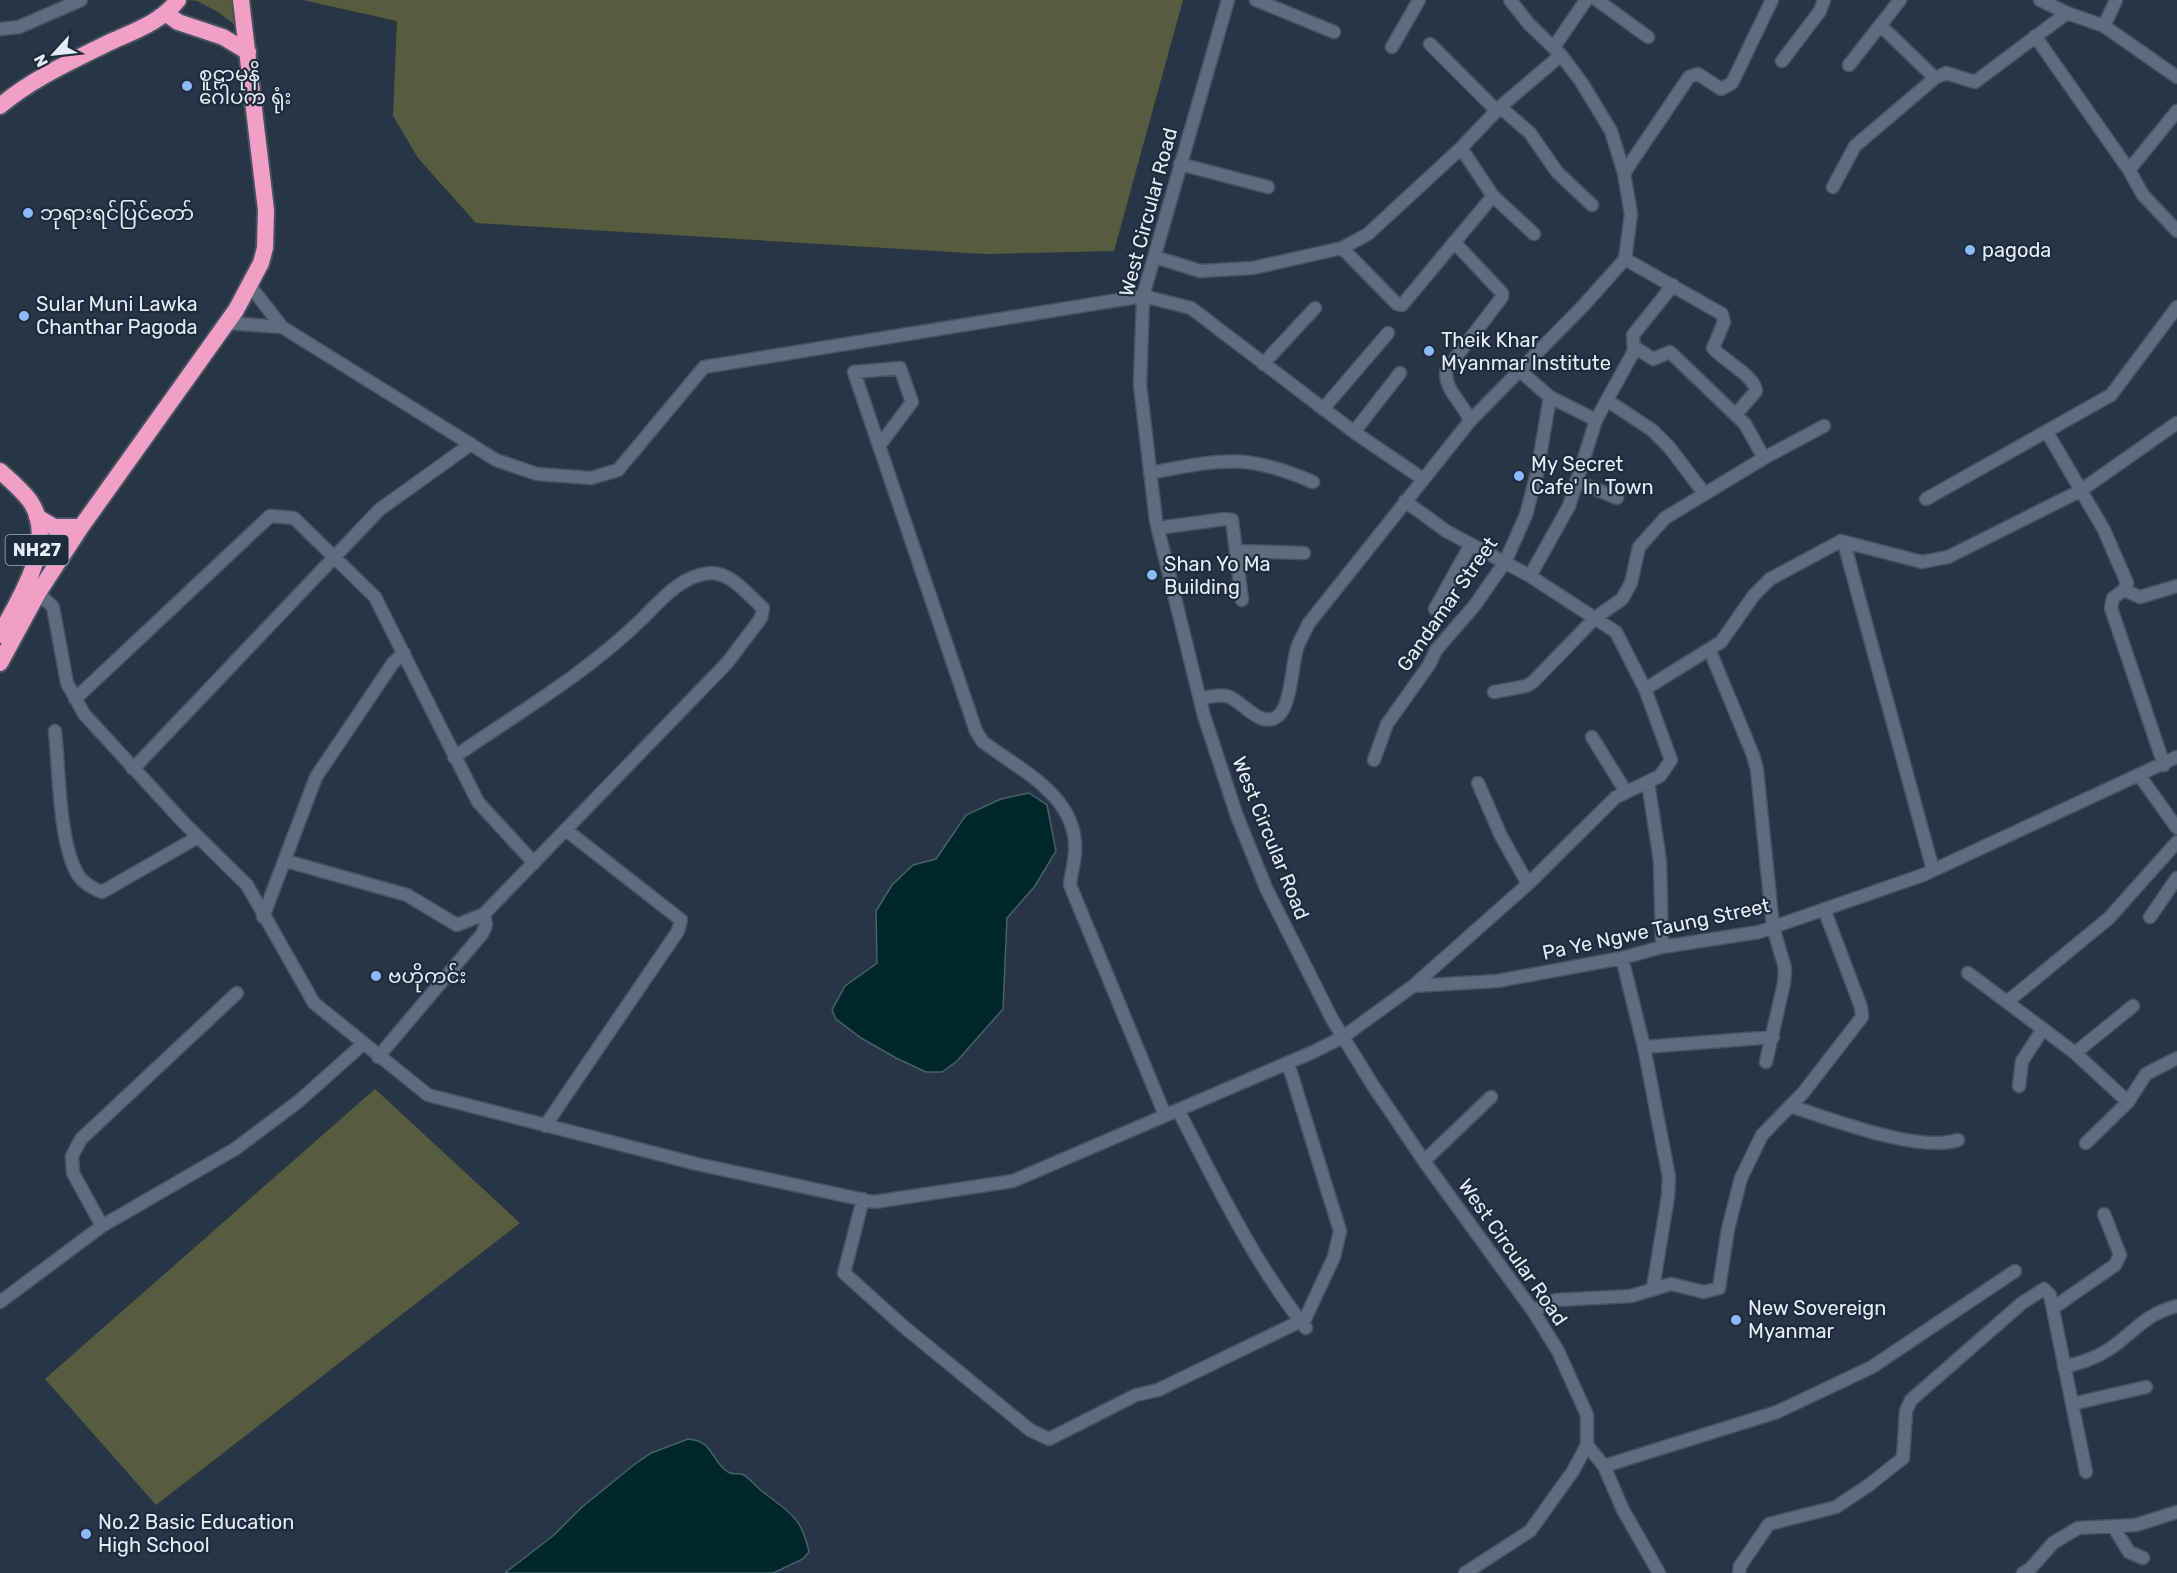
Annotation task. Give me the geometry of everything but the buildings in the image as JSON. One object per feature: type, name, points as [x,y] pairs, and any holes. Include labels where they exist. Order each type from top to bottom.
[{"type":"highway","points":[[0,106],[26,86],[54,70],[167,14],[178,0]]},
{"type":"highway","name":"NH27","points":[[0,663],[38,593],[81,527],[228,323],[251,287],[265,248],[266,210],[241,0]]},
{"type":"highway","points":[[167,14],[178,22],[224,38],[248,52]]},
{"type":"highway","name":"NH27","points":[[0,471],[30,501],[37,518],[38,548],[30,578],[0,635]]},
{"type":"highway","points":[[37,518],[54,527],[81,527]]},
{"type":"street","points":[[0,29],[19,27],[81,0]]},
{"type":"street","name":"West Circular Road","points":[[1228,0],[1143,296],[1140,385],[1150,473],[1158,528],[1200,699],[1238,816],[1266,888],[1309,976],[1343,1037],[1424,1161],[1533,1311],[1558,1351],[1587,1415],[1587,1445]]},
{"type":"street","points":[[1256,0],[1334,33]]},
{"type":"street","points":[[1392,46],[1419,0]]},
{"type":"street","points":[[1200,699],[1217,695],[1229,696],[1262,718],[1272,719],[1280,714],[1285,704],[1297,649],[1309,623],[1470,421],[1624,259],[1631,214],[1624,172],[1611,132],[1582,83],[1557,51],[1529,24],[1510,0]]},
{"type":"street","points":[[1155,256],[1200,271],[1253,268],[1342,248],[1368,234],[1461,148],[1557,51],[1586,0]]},
{"type":"street","points":[[1597,0],[1648,37]]},
{"type":"street","points":[[1624,172],[1689,77],[1698,74],[1721,89],[1732,83],[1772,0]]},
{"type":"street","points":[[1782,61],[1820,11],[1824,0]]},
{"type":"street","points":[[1849,65],[1900,0]]},
{"type":"street","points":[[2040,0],[2053,3],[2067,13],[2104,26],[2177,77]]},
{"type":"street","points":[[2104,26],[2116,0]]},
{"type":"street","points":[[1833,187],[1855,146],[1935,78],[1946,73],[1975,82],[2067,13]]},
{"type":"street","points":[[1881,25],[1935,78]]},
{"type":"street","points":[[2035,36],[2129,170],[2143,195],[2177,231]]},
{"type":"street","points":[[1430,44],[1498,109],[1530,133],[1557,172],[1592,205]]},
{"type":"street","points":[[2129,170],[2173,125],[2177,111]]},
{"type":"street","points":[[1461,148],[1494,196],[1534,234]]},
{"type":"street","points":[[1180,164],[1268,187]]},
{"type":"street","points":[[1342,248],[1398,304],[1402,305],[1494,196]]},
{"type":"street","points":[[1454,242],[1502,293],[1502,297],[1447,369],[1445,375],[1450,390],[1463,405],[1470,421]]},
{"type":"street","points":[[1624,259],[1673,285],[1725,318],[1713,348],[1726,362],[1752,379],[1756,391],[1736,414]]},
{"type":"street","points":[[1530,576],[1569,506],[1596,420],[1636,348],[1633,335],[1673,285]]},
{"type":"street","points":[[251,287],[282,327],[510,467],[537,474],[564,478],[604,476],[618,470],[704,367],[1143,296],[1191,308],[1354,432],[1423,479]]},
{"type":"street","points":[[1263,364],[1315,308]]},
{"type":"street","points":[[1926,499],[2111,395],[2176,313]]},
{"type":"street","points":[[228,323],[282,327]]},
{"type":"street","points":[[1323,409],[1389,333]]},
{"type":"street","points":[[1636,348],[1653,360],[1670,352],[1736,414],[1764,458]]},
{"type":"street","points":[[879,446],[912,402],[900,368],[854,372],[879,446],[976,731],[983,742],[1054,795],[1065,806],[1073,830],[1075,852],[1070,885],[1165,1115]]},
{"type":"street","points":[[1520,371],[1550,397],[1596,420]]},
{"type":"street","points":[[1354,432],[1400,373]]},
{"type":"street","name":"Gandamar Street","points":[[1374,760],[1387,724],[1429,665],[1436,650],[1475,604],[1505,562],[1526,515],[1537,473],[1550,397]]},
{"type":"street","points":[[1608,402],[1652,430],[1669,447],[1704,493]]},
{"type":"street","points":[[1645,688],[1710,651],[1721,642],[1754,595],[1770,579],[1841,541],[1922,562],[1948,557],[2080,491],[2177,423]]},
{"type":"street","points":[[1494,692],[1526,686],[1533,682],[1595,618],[1614,606],[1627,591],[1633,575],[1636,553],[1647,536],[1665,518],[1764,458],[1824,426]]},
{"type":"street","points":[[2047,432],[2104,530],[2127,582],[2124,590],[2113,598],[2111,608],[2164,765]]},
{"type":"street","points":[[134,769],[327,568],[332,557],[379,510],[471,444]]},
{"type":"street","points":[[1150,473],[1223,460],[1247,460],[1282,469],[1313,482]]},
{"type":"street","points":[[1576,481],[1617,498]]},
{"type":"street","points":[[38,593],[53,607],[68,683],[84,714],[198,837],[247,885],[263,917],[314,1003],[378,1058],[428,1095],[697,1164],[874,1202],[1013,1181],[1288,1063],[1343,1037],[1413,986],[1528,884],[1616,797],[1660,776],[1671,760],[1645,688],[1622,639],[1610,626],[1530,576],[1470,546],[1405,501]]},
{"type":"street","points":[[75,699],[270,516],[294,518],[375,597],[478,802],[534,863]]},
{"type":"street","points":[[1158,528],[1224,519],[1232,520],[1242,600]]},
{"type":"street","points":[[1844,543],[1933,870]]},
{"type":"street","points":[[1435,609],[1470,546]]},
{"type":"street","points":[[1236,551],[1304,553]]},
{"type":"street","points":[[286,861],[407,895],[457,925],[484,914],[727,663],[761,618],[763,608],[728,577],[712,573],[695,576],[665,595],[594,661],[454,757]]},
{"type":"street","points":[[2124,590],[2140,597],[2177,586]]},
{"type":"street","points":[[1710,651],[1757,770],[1773,927],[1785,968],[1784,983],[1766,1062]]},
{"type":"street","points":[[263,917],[316,777],[393,663],[404,653]]},
{"type":"street","points":[[55,731],[68,849],[77,874],[90,888],[102,892],[198,837]]},
{"type":"street","points":[[1592,737],[1626,792]]},
{"type":"street","name":"Pa Ye Ngwe Taung Street","points":[[1413,986],[1497,981],[1622,958],[1662,947],[1759,932],[1933,870],[2177,758]]},
{"type":"street","points":[[2139,775],[2177,828]]},
{"type":"street","points":[[1648,782],[1660,861],[1662,947]]},
{"type":"street","points":[[1478,783],[1501,836],[1528,884]]},
{"type":"street","points":[[545,1126],[678,931],[681,920],[566,830]]},
{"type":"street","points":[[2007,1002],[2109,918],[2177,842]]},
{"type":"street","points":[[2150,916],[2177,878]]},
{"type":"street","points":[[1533,1311],[1556,1300],[1618,1297],[1671,1284],[1704,1292],[1719,1288],[1728,1229],[1741,1178],[1762,1135],[1790,1106],[1862,1017],[1861,1007],[1824,909]]},
{"type":"street","points":[[378,1058],[482,934],[486,925],[484,914]]},
{"type":"street","points":[[1622,958],[1644,1047],[1669,1177],[1653,1288]]},
{"type":"street","points":[[1968,973],[2075,1053],[2128,1102]]},
{"type":"street","points":[[102,1226],[73,1173],[72,1156],[81,1139],[237,993]]},
{"type":"street","points":[[2075,1053],[2133,1006]]},
{"type":"street","points":[[2019,1086],[2022,1061],[2043,1029]]},
{"type":"street","points":[[1644,1047],[1773,1037]]},
{"type":"street","points":[[0,1302],[102,1226],[235,1149],[299,1101],[363,1044]]},
{"type":"street","points":[[2086,1143],[2128,1102],[2146,1074],[2177,1058]]},
{"type":"street","points":[[863,1200],[844,1273],[903,1326],[1030,1430],[1049,1439],[1136,1395],[1158,1390],[1303,1325],[1334,1257],[1340,1231],[1288,1063]]},
{"type":"street","points":[[1424,1161],[1491,1097]]},
{"type":"street","points":[[1790,1106],[1914,1141],[1945,1144],[1958,1140]]},
{"type":"street","points":[[1178,1110],[1245,1236],[1303,1325]]},
{"type":"street","points":[[2053,1308],[2115,1265],[2120,1255],[2104,1214]]},
{"type":"street","points":[[1604,1466],[1777,1412],[1872,1367],[2015,1270]]},
{"type":"street","points":[[1739,1573],[1740,1566],[1769,1524],[1836,1507],[1903,1458],[1906,1411],[1911,1400],[2014,1310],[2044,1289],[2050,1295],[2053,1308],[2086,1472]]},
{"type":"street","points":[[2064,1367],[2089,1361],[2109,1350],[2145,1318],[2161,1310],[2177,1306]]},
{"type":"street","points":[[2072,1404],[2146,1387]]},
{"type":"street","points":[[1465,1573],[1530,1531],[1561,1488],[1587,1445],[1604,1466],[1623,1510],[1659,1573]]},
{"type":"street","points":[[2023,1573],[2030,1569],[2053,1543],[2078,1528],[2136,1526],[2177,1512]]},
{"type":"street","points":[[2113,1526],[2129,1552],[2143,1558]]},
{"type":"shaded area","points":[[188,0],[232,0],[239,28],[218,12],[197,1]]},
{"type":"shaded area","points":[[303,0],[1183,0],[1114,251],[985,254],[476,223],[418,158],[393,116],[397,21]]},
{"type":"shaded area","points":[[1029,793],[1047,805],[1056,851],[1035,886],[1007,918],[1003,1009],[957,1061],[942,1072],[926,1072],[861,1038],[836,1019],[832,1010],[845,986],[877,963],[876,911],[892,885],[913,865],[936,859],[966,815],[1001,799]]},
{"type":"shaded area","points":[[375,1089],[520,1223],[156,1505],[45,1379]]},
{"type":"shaded area","points":[[688,1439],[703,1443],[728,1472],[745,1475],[793,1516],[802,1530],[809,1552],[803,1559],[773,1573],[505,1573],[554,1535],[582,1507],[635,1464],[651,1453]]},
{"type":"place","name":"စူဠာမုနိ ဂေါပက ရုံး","points":[[187,86]]},
{"type":"place","name":"ဘုရားရင်ပြင်တော်","points":[[28,213]]},
{"type":"place","name":"pagoda","points":[[1970,250]]},
{"type":"place","name":"Sular Muni Lawka Chanthar Pagoda","points":[[24,316]]},
{"type":"place","name":"Theik Khar Myanmar Institute","points":[[1429,351]]},
{"type":"place","name":"My Secret Cafe' In Town","points":[[1519,476]]},
{"type":"place","name":"Shan Yo Ma Building","points":[[1152,575]]},
{"type":"place","name":"ဗဟိုကင်း","points":[[376,976]]},
{"type":"place","name":"New Sovereign Myanmar","points":[[1736,1320]]},
{"type":"place","name":"No.2 Basic Education High School","points":[[86,1534]]}]
